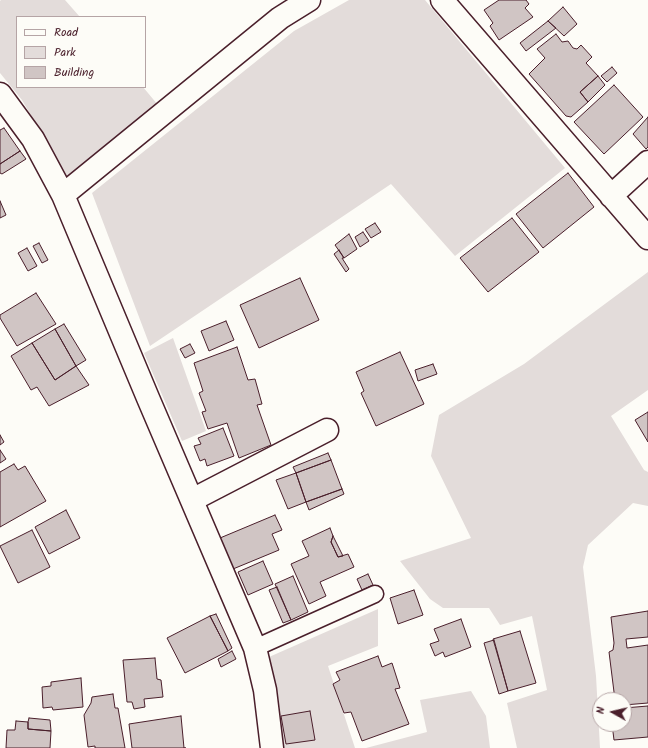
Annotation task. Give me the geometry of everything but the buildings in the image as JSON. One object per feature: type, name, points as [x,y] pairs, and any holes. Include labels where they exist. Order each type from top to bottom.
[{"type":"street","points":[[63,196],[280,18],[309,0]]},
{"type":"street","points":[[442,0],[648,238]]},
{"type":"street","points":[[3,104],[33,139],[63,196],[255,648],[264,690],[272,748]]},
{"type":"street","points":[[611,196],[648,162]]},
{"type":"street","points":[[192,500],[327,430]]},
{"type":"lane","points":[[255,648],[375,594]]},
{"type":"green space","points":[[65,0],[79,16],[16,16],[16,88],[144,88],[158,105],[68,179],[22,100],[0,73],[0,1]]},
{"type":"green space","points":[[349,0],[425,0],[565,168],[455,256],[391,184],[150,346],[92,193],[294,31]]},
{"type":"green space","points":[[648,272],[648,390],[611,416],[644,470],[648,472],[648,506],[633,503],[588,545],[583,567],[597,692],[592,692],[592,732],[599,732],[600,748],[517,748],[507,703],[547,690],[532,616],[500,625],[489,608],[443,608],[430,599],[400,561],[471,538],[431,456],[439,415],[524,364]]},
{"type":"green space","points":[[173,338],[206,431],[182,441],[144,353]]},
{"type":"green space","points":[[378,609],[378,646],[328,666],[355,748],[284,748],[269,657]]},
{"type":"green space","points":[[471,691],[486,716],[490,748],[366,748],[427,732],[420,700]]}]
